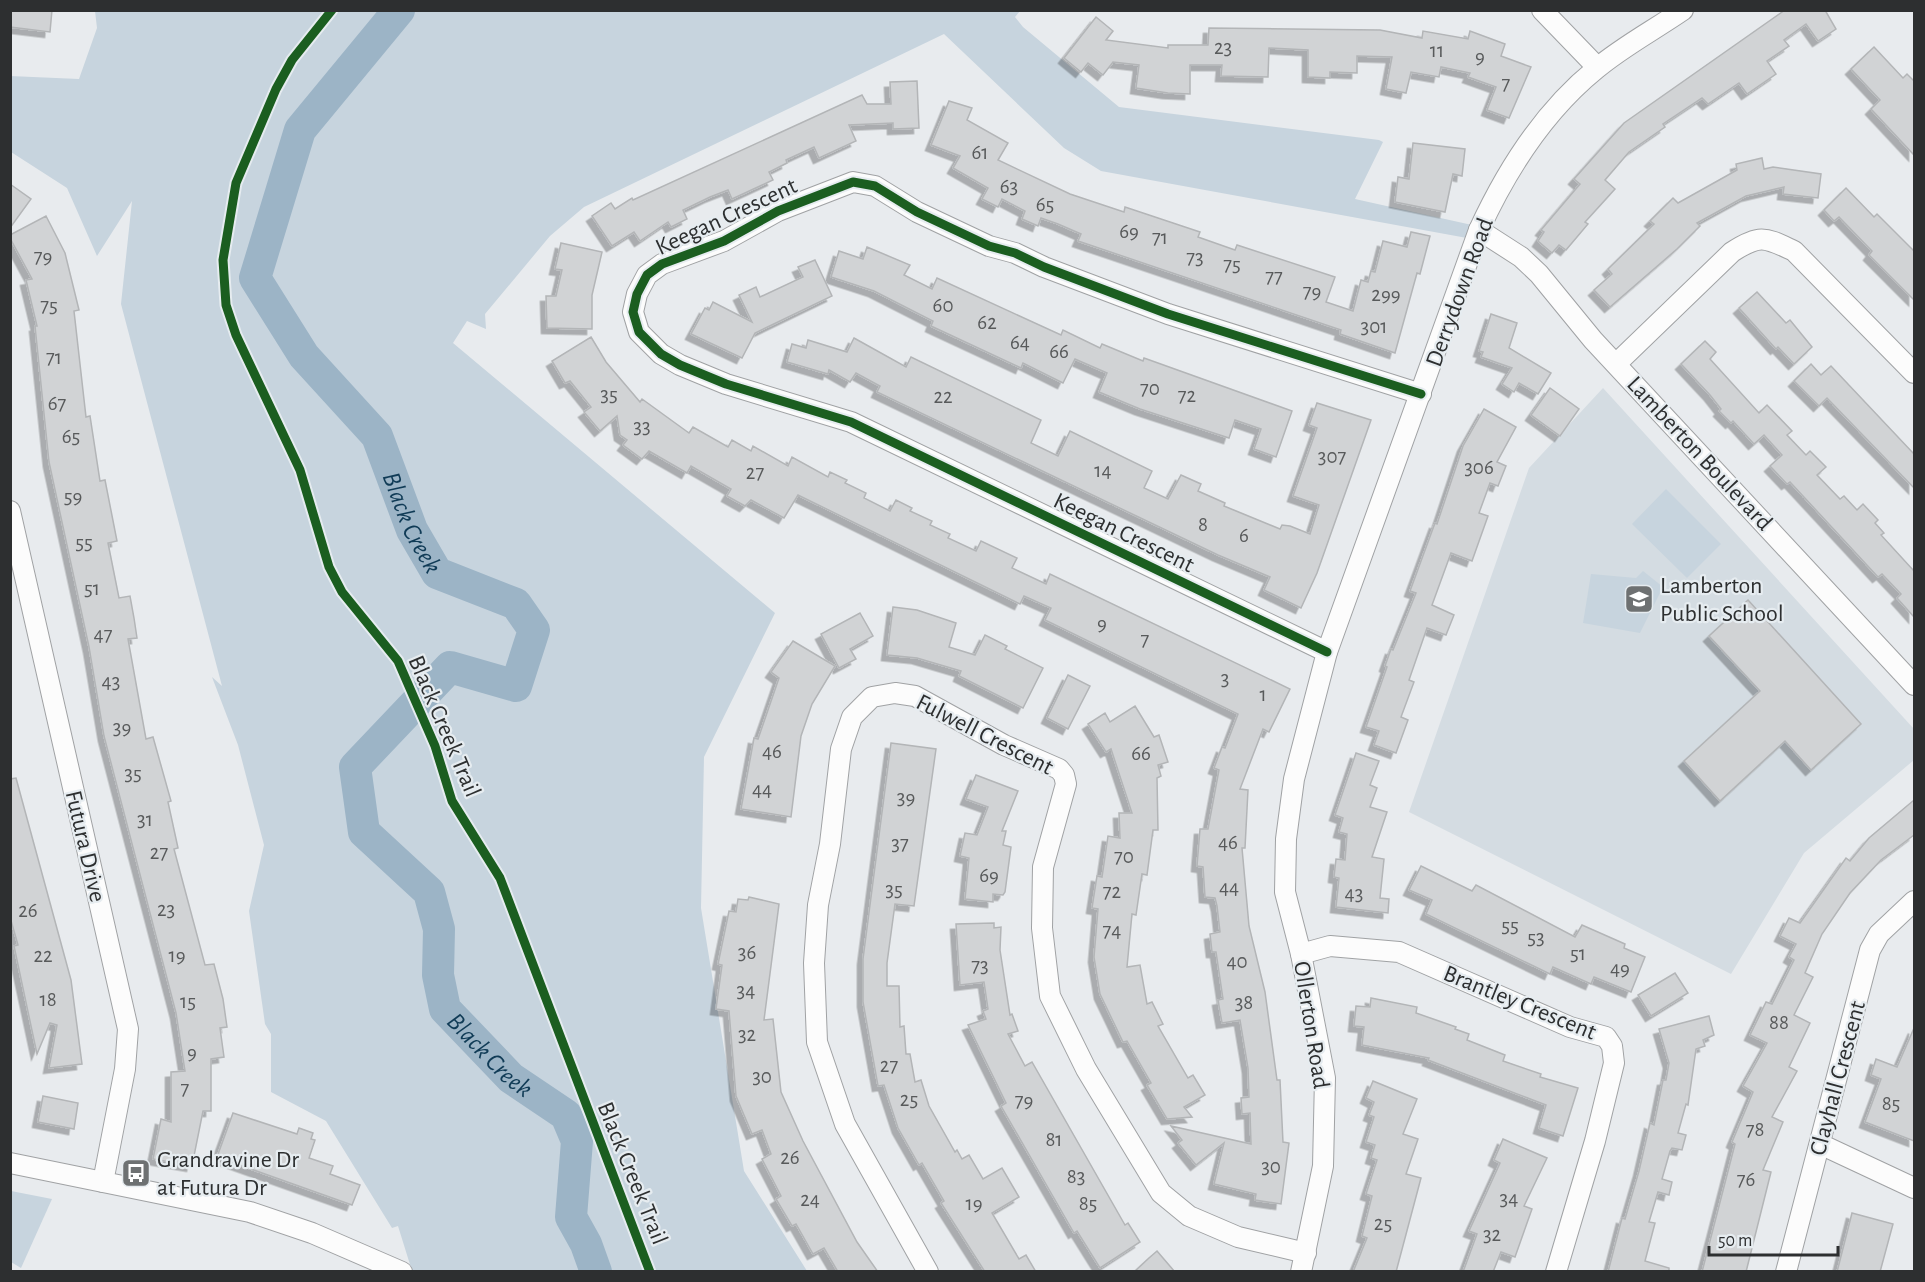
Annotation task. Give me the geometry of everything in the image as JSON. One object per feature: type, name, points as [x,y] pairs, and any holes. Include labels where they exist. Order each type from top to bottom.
[{"type":"street","points":[[1542,10],[1597,67]]},
{"type":"street","name":"Derrydown Road","points":[[1294,779],[1327,652],[1479,230],[1515,160],[1558,105],[1597,67],[1683,10]]},
{"type":"street","name":"Keegan Crescent","points":[[1327,652],[851,422],[726,384],[680,364],[662,354],[639,332],[633,312],[637,294],[647,276],[662,264],[724,241],[778,211],[853,182],[875,186],[917,212],[989,246],[1015,253],[1044,267],[1168,314],[1421,394]]},
{"type":"street","name":"Lamberton Boulevard","points":[[1479,230],[1521,257],[1539,274],[1593,340],[1617,363],[1914,686]]},
{"type":"street","points":[[1617,363],[1732,252],[1748,242],[1767,238],[1776,240],[1794,251],[1914,373]]},
{"type":"street","name":"Futura Drive","points":[[10,511],[128,1029],[125,1069],[103,1182]]},
{"type":"street","name":"Fulwell Crescent","points":[[928,1272],[845,1124],[817,1041],[814,963],[818,905],[830,844],[841,748],[852,717],[872,697],[895,693],[915,696],[1004,745],[1059,769],[1064,775],[1066,784],[1043,867],[1042,928],[1050,996],[1086,1069],[1161,1193],[1189,1216],[1303,1262]]},
{"type":"street","name":"Ollerton Road","points":[[1294,779],[1286,839],[1285,892],[1301,954],[1325,1078],[1323,1166],[1303,1262]]},
{"type":"street","name":"Clayhall Crescent","points":[[1786,1272],[1870,950],[1879,934],[1914,901]]},
{"type":"street","name":"Brantley Crescent","points":[[1301,954],[1330,946],[1399,952],[1570,1027],[1606,1037],[1612,1046],[1614,1063],[1595,1142],[1556,1272]]},
{"type":"street","points":[[1820,1144],[1914,1188]]},
{"type":"street","points":[[10,1163],[250,1212],[312,1233],[402,1272]]},
{"type":"shaded area","points":[[95,11],[1020,11],[1015,17],[1023,27],[1119,107],[1379,140],[1383,142],[1355,199],[1472,225],[1467,238],[1101,171],[1064,148],[944,34],[584,207],[550,236],[485,314],[486,329],[467,321],[453,343],[775,613],[704,757],[701,908],[744,1171],[807,1271],[412,1271],[398,1226],[392,1228],[326,1121],[271,1092],[271,1034],[265,1024],[249,911],[264,845],[238,745],[212,677],[222,686],[121,304],[132,201],[97,256],[67,188],[11,152],[10,76],[79,79],[97,28]]},
{"type":"shaded area","name":"Lamberton Public School","points":[[1603,388],[1914,729],[1914,760],[1804,853],[1731,974],[1409,812],[1529,468]]},
{"type":"shaded area","points":[[1666,489],[1721,544],[1687,578],[1632,524]]},
{"type":"shaded area","points":[[1643,571],[1663,587],[1640,633],[1583,623],[1591,574],[1636,578]]},
{"type":"shaded area","points":[[11,1191],[52,1199],[21,1268],[11,1262]]},
{"type":"building","points":[[10,10],[52,10],[50,32],[10,27]]},
{"type":"building","points":[[1785,10],[1825,10],[1836,29],[1818,41],[1806,24],[1784,40],[1789,46],[1767,61],[1776,74],[1747,94],[1739,83],[1708,104],[1702,98],[1663,124],[1665,127],[1629,152],[1605,180],[1615,189],[1585,222],[1588,224],[1566,250],[1559,245],[1552,253],[1538,241],[1544,232],[1541,230],[1580,184],[1574,179],[1624,123]]},
{"type":"building","points":[[1096,17],[1113,31],[1106,40],[1168,48],[1168,45],[1208,45],[1209,28],[1380,30],[1422,38],[1423,31],[1468,39],[1470,31],[1505,44],[1501,56],[1531,67],[1509,118],[1487,110],[1496,87],[1468,77],[1470,73],[1441,67],[1439,77],[1411,72],[1406,93],[1386,89],[1392,57],[1357,56],[1357,73],[1330,72],[1330,78],[1308,77],[1308,50],[1269,48],[1268,77],[1221,76],[1222,65],[1190,65],[1190,94],[1168,93],[1136,88],[1139,65],[1113,62],[1103,75],[1088,63],[1081,72],[1064,58]]},
{"type":"building","points":[[1874,47],[1903,78],[1907,74],[1914,81],[1914,155],[1871,109],[1880,100],[1851,69]]},
{"type":"building","points":[[917,81],[919,128],[893,129],[893,123],[849,125],[856,141],[819,158],[814,147],[786,160],[787,163],[769,172],[773,180],[732,199],[728,190],[710,197],[683,210],[687,219],[671,227],[668,222],[640,241],[634,232],[612,246],[592,216],[611,203],[615,209],[632,198],[633,200],[862,95],[867,104],[891,104],[890,82]]},
{"type":"building","points":[[949,101],[972,108],[967,120],[1008,143],[998,160],[1070,194],[1124,212],[1125,207],[1200,232],[1198,237],[1235,250],[1237,245],[1335,277],[1326,302],[1353,311],[1361,280],[1368,282],[1371,271],[1375,272],[1383,241],[1407,247],[1411,232],[1430,236],[1420,274],[1417,273],[1395,353],[1340,334],[1341,330],[1078,241],[1081,234],[1058,224],[1041,218],[1038,226],[1022,219],[1025,211],[1002,199],[998,207],[982,199],[988,188],[953,168],[960,156],[931,145]]},
{"type":"building","points":[[1413,143],[1465,149],[1462,176],[1453,174],[1445,212],[1395,202],[1398,177],[1409,179]]},
{"type":"building","points":[[1762,158],[1764,169],[1773,167],[1821,174],[1818,198],[1783,194],[1784,187],[1746,196],[1697,223],[1700,226],[1677,249],[1610,307],[1594,290],[1612,274],[1608,269],[1654,224],[1650,221],[1673,198],[1678,203],[1737,170],[1736,164]]},
{"type":"building","points":[[10,184],[31,199],[10,228]]},
{"type":"building","points":[[1846,188],[1874,217],[1877,214],[1914,251],[1914,300],[1869,255],[1872,251],[1839,217],[1834,221],[1824,210]]},
{"type":"building","points":[[46,216],[65,253],[79,310],[74,311],[86,417],[90,416],[100,481],[105,480],[117,541],[108,543],[119,598],[130,596],[137,638],[128,639],[146,739],[153,737],[171,801],[168,802],[178,848],[174,849],[205,965],[214,964],[223,999],[227,1027],[220,1028],[224,1057],[211,1059],[211,1111],[203,1111],[192,1166],[153,1159],[161,1119],[171,1122],[171,1072],[185,1071],[176,1013],[104,736],[89,647],[49,462],[35,326],[37,326],[26,280],[32,279],[10,238],[10,235]]},
{"type":"building","points":[[561,243],[602,252],[592,295],[592,329],[547,328],[546,296],[556,296],[562,270],[555,269]]},
{"type":"building","points":[[867,247],[910,265],[904,275],[932,289],[937,278],[1061,335],[1063,330],[1100,348],[1102,344],[1143,361],[1144,358],[1292,411],[1276,457],[1254,449],[1261,429],[1235,420],[1229,438],[1140,409],[1099,392],[1107,373],[1075,359],[1063,383],[1023,363],[1021,368],[931,326],[933,321],[874,291],[831,277],[839,251],[863,259]]},
{"type":"building","points":[[815,260],[832,296],[755,333],[742,358],[691,334],[705,308],[709,310],[713,302],[752,322],[739,295],[756,287],[760,297],[803,277],[798,267]]},
{"type":"building","points":[[1757,292],[1786,323],[1790,320],[1812,347],[1794,364],[1778,347],[1776,349],[1739,308]]},
{"type":"building","points":[[1491,314],[1517,323],[1509,348],[1551,373],[1538,394],[1519,383],[1514,392],[1502,384],[1512,368],[1481,357],[1483,352],[1479,351]]},
{"type":"building","points":[[591,337],[606,362],[640,402],[642,399],[689,433],[693,427],[728,447],[732,440],[751,451],[753,446],[788,466],[792,457],[828,477],[830,472],[847,480],[845,483],[866,493],[864,498],[890,511],[896,500],[912,508],[910,511],[932,521],[930,525],[950,534],[948,538],[976,551],[981,541],[1017,558],[1012,568],[1046,584],[1050,574],[1290,689],[1269,732],[1263,729],[1240,789],[1248,790],[1245,848],[1242,848],[1249,926],[1265,992],[1277,1080],[1280,1080],[1283,1142],[1289,1143],[1281,1204],[1255,1200],[1256,1194],[1214,1184],[1224,1143],[1196,1165],[1178,1143],[1182,1140],[1171,1126],[1251,1144],[1250,1113],[1242,1114],[1241,1098],[1249,1097],[1248,1068],[1240,1020],[1222,1023],[1218,1000],[1223,999],[1216,952],[1212,952],[1210,934],[1220,932],[1217,906],[1215,898],[1205,897],[1203,867],[1197,866],[1200,829],[1208,829],[1219,770],[1214,768],[1222,747],[1225,748],[1238,714],[1045,620],[1051,608],[1024,596],[1020,604],[798,495],[784,518],[751,500],[745,506],[727,496],[731,489],[691,466],[687,473],[649,451],[642,459],[623,445],[627,440],[620,435],[617,416],[600,431],[584,412],[591,407],[570,381],[565,383],[552,361]]},
{"type":"building","points":[[854,338],[906,367],[911,357],[1041,420],[1031,443],[1058,456],[1070,431],[1152,471],[1144,488],[1168,499],[1181,475],[1201,484],[1198,491],[1225,503],[1224,506],[1280,529],[1282,525],[1290,526],[1310,534],[1319,505],[1293,496],[1317,428],[1309,425],[1317,403],[1371,420],[1317,573],[1301,608],[1264,590],[1270,577],[1218,555],[877,392],[880,386],[856,373],[850,382],[829,370],[828,374],[787,362],[792,344],[806,348],[808,340],[847,352]]},
{"type":"building","points":[[1705,341],[1716,352],[1710,359],[1759,413],[1767,405],[1792,431],[1787,435],[1806,455],[1810,451],[1826,467],[1817,475],[1840,499],[1844,496],[1857,510],[1863,504],[1878,520],[1875,523],[1884,533],[1881,535],[1914,571],[1914,617],[1897,598],[1901,594],[1882,574],[1878,577],[1790,482],[1787,484],[1770,466],[1782,455],[1764,435],[1754,444],[1733,421],[1731,423],[1719,411],[1721,409],[1710,395],[1681,364]]},
{"type":"building","points":[[1811,364],[1821,375],[1831,366],[1914,454],[1914,488],[1827,398],[1819,406],[1794,381]]},
{"type":"building","points":[[1550,388],[1579,409],[1560,436],[1531,415]]},
{"type":"building","points":[[1484,409],[1516,427],[1497,462],[1506,466],[1498,486],[1490,483],[1479,513],[1488,516],[1472,561],[1451,553],[1432,605],[1454,615],[1446,635],[1427,628],[1409,680],[1414,682],[1401,717],[1408,720],[1396,753],[1374,745],[1379,731],[1366,727],[1391,649],[1393,650],[1416,593],[1410,591],[1435,523],[1437,524],[1463,446]]},
{"type":"building","points":[[1748,600],[1861,724],[1811,770],[1785,741],[1720,801],[1684,761],[1760,691],[1709,636]]},
{"type":"building","points":[[893,607],[917,610],[956,623],[949,647],[975,655],[985,635],[1007,646],[1005,649],[1043,668],[1023,708],[959,676],[961,671],[917,658],[887,655]]},
{"type":"building","points":[[860,613],[873,636],[850,649],[856,659],[839,668],[821,634]]},
{"type":"building","points":[[793,641],[835,666],[812,704],[801,736],[791,817],[741,809],[754,738],[758,739],[779,678],[771,672]]},
{"type":"building","points":[[1068,675],[1090,686],[1068,729],[1047,718]]},
{"type":"building","points":[[1135,706],[1154,737],[1159,735],[1168,762],[1158,765],[1161,776],[1157,778],[1158,830],[1153,830],[1147,875],[1142,874],[1136,915],[1132,914],[1127,967],[1140,965],[1147,1004],[1152,1002],[1163,1024],[1158,1026],[1188,1078],[1193,1075],[1205,1095],[1184,1107],[1192,1117],[1167,1119],[1147,1085],[1151,1083],[1127,1041],[1123,1042],[1100,994],[1094,957],[1098,909],[1092,908],[1097,876],[1102,877],[1108,836],[1120,838],[1119,813],[1132,813],[1111,749],[1106,752],[1088,724],[1105,713],[1110,722]]},
{"type":"building","points":[[891,743],[936,749],[914,906],[895,904],[887,963],[887,986],[899,986],[900,1027],[904,1026],[906,1054],[910,1054],[915,1082],[921,1080],[929,1106],[955,1152],[957,1150],[962,1159],[969,1155],[983,1179],[1002,1168],[1019,1197],[992,1213],[1019,1259],[1026,1255],[1036,1272],[985,1272],[941,1203],[944,1201],[922,1163],[919,1165],[898,1128],[884,1085],[878,1086],[863,1002],[863,959]]},
{"type":"building","points":[[1356,753],[1379,761],[1370,785],[1377,788],[1370,807],[1387,812],[1372,857],[1384,859],[1380,898],[1389,899],[1388,913],[1336,907],[1339,878],[1334,877],[1336,859],[1345,860],[1347,834],[1339,832],[1343,818],[1335,815]]},
{"type":"building","points":[[976,775],[1018,791],[1002,831],[1006,831],[1003,845],[1011,847],[1005,892],[1003,895],[993,894],[993,902],[965,899],[969,858],[960,856],[965,833],[977,835],[988,807],[966,799]]},
{"type":"building","points":[[16,778],[71,980],[82,1064],[49,1068],[57,1025],[50,1023],[37,1054],[14,946],[18,945],[10,917],[10,779]]},
{"type":"building","points":[[1914,800],[1914,835],[1881,860],[1850,893],[1822,934],[1805,973],[1813,977],[1794,1015],[1810,1023],[1789,1067],[1797,1071],[1772,1117],[1783,1122],[1763,1170],[1771,1172],[1746,1272],[1702,1272],[1735,1144],[1732,1142],[1753,1092],[1743,1086],[1767,1043],[1750,1035],[1766,1002],[1772,1004],[1794,960],[1789,957],[1796,944],[1780,936],[1789,918],[1800,923],[1846,858],[1850,861],[1869,838]]},
{"type":"building","points":[[1421,866],[1472,891],[1476,885],[1575,937],[1582,925],[1625,944],[1624,948],[1645,957],[1631,992],[1594,977],[1591,984],[1553,967],[1550,974],[1426,914],[1432,900],[1409,890]]},
{"type":"building","points":[[749,897],[779,904],[764,1020],[773,1019],[781,1092],[803,1141],[857,1242],[878,1272],[838,1272],[824,1248],[813,1254],[796,1224],[792,1226],[776,1199],[781,1196],[762,1159],[771,1154],[762,1130],[752,1134],[736,1096],[729,1011],[716,1009],[722,965],[718,964],[729,911],[736,912],[738,899],[748,900]]},
{"type":"building","points":[[994,923],[994,928],[1001,927],[1000,950],[1010,1015],[1012,1014],[1018,1031],[1008,1034],[1025,1066],[1032,1062],[1125,1225],[1128,1223],[1140,1242],[1100,1268],[1077,1231],[1074,1233],[1001,1106],[1006,1103],[968,1025],[986,1019],[983,1011],[988,1009],[984,982],[960,985],[956,924]]},
{"type":"building","points":[[1675,973],[1688,993],[1651,1016],[1638,995]]},
{"type":"building","points":[[1371,998],[1417,1007],[1416,1013],[1456,1027],[1455,1029],[1469,1034],[1467,1040],[1505,1055],[1503,1061],[1541,1074],[1540,1077],[1578,1088],[1563,1136],[1539,1128],[1546,1105],[1428,1060],[1429,1058],[1362,1045],[1364,1027],[1354,1026],[1356,1006],[1370,1007]]},
{"type":"building","points":[[1709,1016],[1714,1035],[1703,1040],[1705,1046],[1696,1049],[1688,1105],[1686,1104],[1678,1133],[1686,1135],[1682,1150],[1672,1148],[1662,1179],[1672,1182],[1669,1195],[1658,1192],[1649,1222],[1655,1223],[1645,1261],[1669,1268],[1669,1272],[1608,1272],[1622,1218],[1625,1219],[1639,1171],[1650,1123],[1654,1125],[1663,1080],[1666,1080],[1669,1063],[1659,1029]]},
{"type":"building","points":[[1914,1028],[1914,1141],[1865,1122],[1881,1079],[1871,1075],[1876,1059],[1897,1067]]},
{"type":"building","points":[[1373,1081],[1417,1099],[1403,1134],[1418,1139],[1406,1174],[1421,1178],[1396,1272],[1353,1272],[1367,1238],[1362,1236],[1372,1196],[1366,1194],[1377,1160],[1371,1158],[1375,1145],[1366,1142],[1374,1117],[1369,1115],[1374,1102],[1366,1098]]},
{"type":"building","points":[[43,1096],[78,1103],[74,1129],[38,1122]]},
{"type":"building","points":[[233,1113],[297,1134],[299,1128],[313,1133],[311,1139],[315,1140],[309,1158],[333,1166],[330,1174],[360,1185],[352,1205],[217,1157]]},
{"type":"building","points":[[1503,1139],[1547,1158],[1524,1206],[1532,1209],[1515,1257],[1501,1252],[1493,1272],[1463,1272],[1477,1234],[1469,1231],[1500,1163],[1494,1160]]},
{"type":"building","points":[[1852,1213],[1893,1224],[1880,1272],[1837,1272]]},
{"type":"building","points":[[1157,1251],[1175,1272],[1134,1272],[1149,1258]]},
{"type":"waterway","name":"Black Creek","points":[[399,10],[300,130],[255,278],[304,356],[377,436],[412,530],[437,573],[516,604],[534,630],[516,686],[450,667],[355,767],[364,832],[429,892],[439,929],[438,975],[445,1009],[511,1078],[566,1115],[577,1141],[571,1217],[586,1244],[596,1272]]},
{"type":"cycle path","name":"Black Creek Trail","points":[[332,10],[292,60],[276,89],[236,183],[223,260],[226,305],[236,335],[300,470],[329,567],[342,592],[398,661],[435,746],[452,801],[500,878],[650,1272]]},
{"type":"cycle path","points":[[1327,652],[851,422],[726,384],[680,365],[661,354],[639,332],[633,312],[637,294],[647,275],[662,264],[724,241],[778,211],[853,182],[875,186],[917,212],[989,246],[1015,253],[1044,267],[1168,314],[1421,394]]},
{"type":"place","name":"Lamberton Public School","points":[[1639,599]]},
{"type":"place","name":"Grandravine Dr at Futura Dr","points":[[136,1173]]}]
